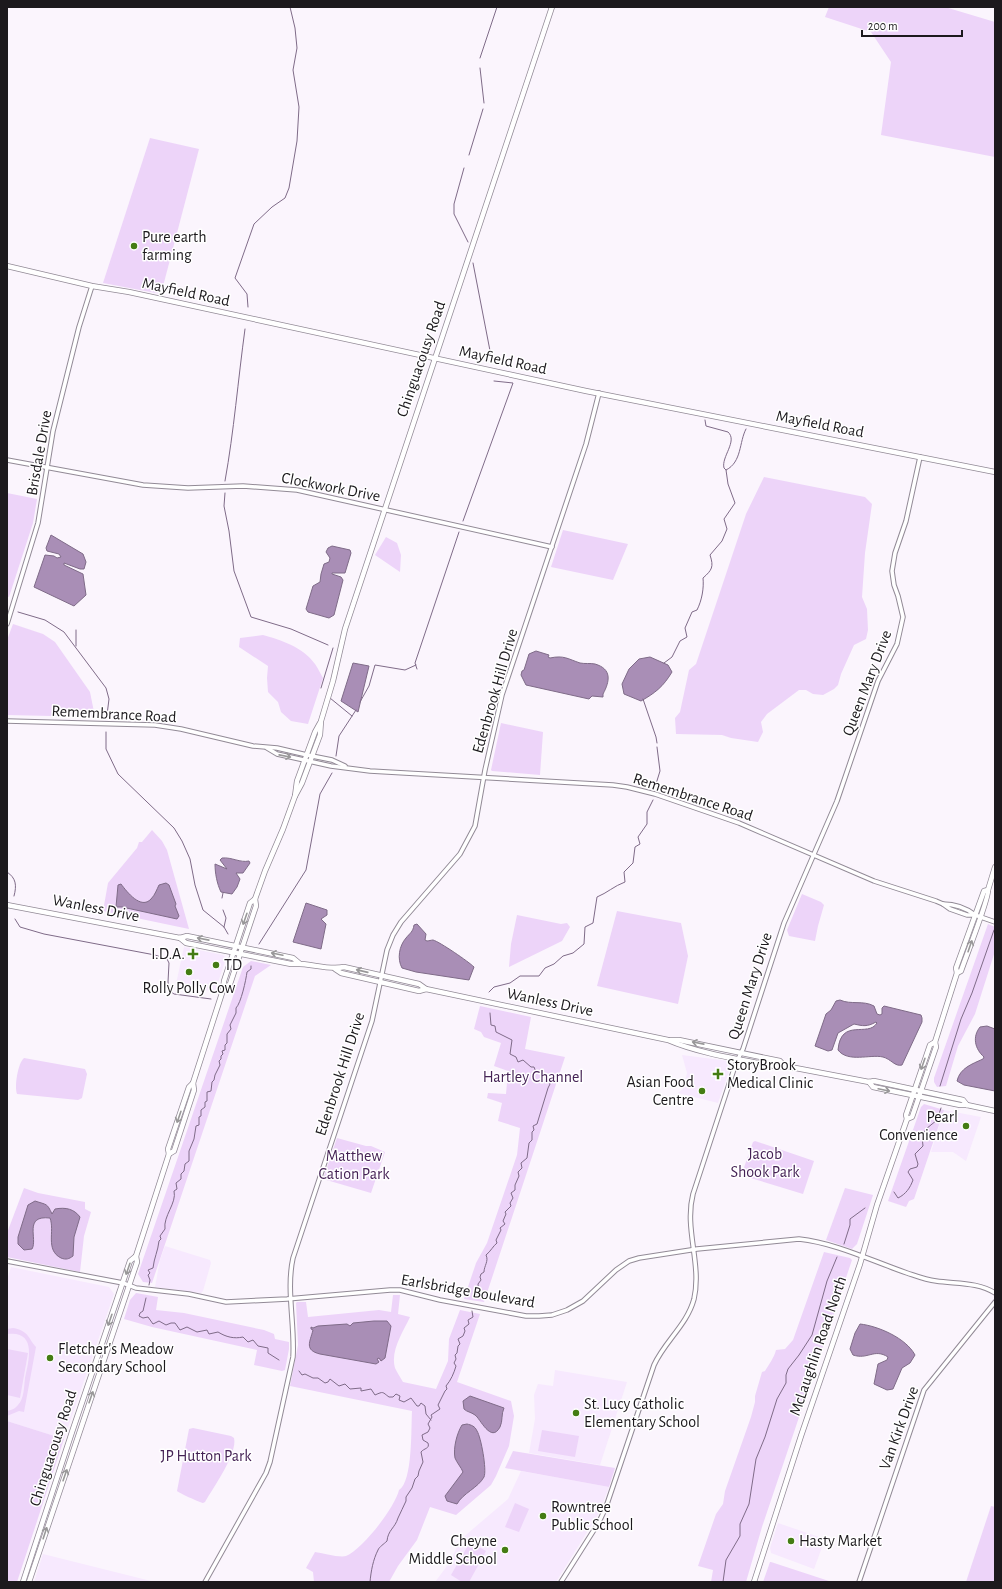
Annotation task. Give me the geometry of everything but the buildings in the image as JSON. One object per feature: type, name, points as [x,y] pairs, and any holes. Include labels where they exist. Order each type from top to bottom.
[{"type":"main road","name":"Chinguacousy Road","points":[[224,990],[230,984],[256,906],[255,900],[265,871],[295,796],[302,783],[320,735],[321,721],[333,681],[345,629],[434,359],[494,187],[552,7]]},
{"type":"main road","name":"Mayfield Road","points":[[7,266],[92,286],[136,294],[434,359],[995,472]]},
{"type":"main road","name":"Chinguacousy Road","points":[[295,796],[297,781],[314,732],[321,721]]},
{"type":"main road","name":"McLaughlin Road North","points":[[907,1119],[912,1117],[936,1047],[935,1042],[957,973],[961,971],[978,916],[989,893],[988,890],[995,867]]},
{"type":"main road","name":"Chinguacousy Road","points":[[29,1582],[137,1262],[136,1256],[169,1154],[168,1149],[189,1087],[193,1083],[224,990],[224,981],[250,903],[255,900]]},
{"type":"main road","name":"Wanless Drive","points":[[7,905],[180,938],[187,936],[293,958],[300,963]]},
{"type":"main road","name":"Wanless Drive","points":[[180,938],[186,943],[291,964],[300,963],[336,969],[344,967],[382,975],[419,984],[426,989],[668,1040],[688,1047],[779,1067],[785,1066],[869,1082],[874,1081],[963,1100],[967,1104]]},
{"type":"main road","name":"Wanless Drive","points":[[336,969],[342,973],[419,991],[426,989]]},
{"type":"main road","name":"Wanless Drive","points":[[668,1040],[679,1040],[780,1061],[785,1066]]},
{"type":"main road","name":"McLaughlin Road North","points":[[754,1582],[801,1436],[862,1257],[877,1205],[907,1119],[906,1115],[914,1090],[930,1044],[935,1042]]},
{"type":"main road","name":"Wanless Drive","points":[[869,1082],[873,1087],[912,1096],[960,1105],[967,1104],[995,1111]]},
{"type":"main road","name":"Chinguacousy Road","points":[[23,1582],[122,1283],[130,1261],[136,1256]]},
{"type":"street","name":"Brisdale Drive","points":[[7,624],[38,523],[53,431],[79,327],[92,286]]},
{"type":"street","name":"Edenbrook Hill Drive","points":[[205,1582],[266,1474],[270,1462],[294,1342],[290,1273],[293,1258],[372,1021],[390,942],[398,927],[460,854],[468,842],[477,820],[484,778],[502,695],[588,438],[599,393]]},
{"type":"street","name":"Queen Mary Drive","points":[[561,1582],[599,1522],[606,1507],[655,1361],[689,1312],[695,1287],[690,1214],[692,1199],[784,923],[839,795],[878,681],[896,644],[903,617],[894,585],[892,570],[895,553],[906,521],[920,456]]},
{"type":"street","name":"Clockwork Drive","points":[[7,460],[128,482],[159,486],[188,488],[244,486],[290,489],[552,547]]},
{"type":"street","name":"Remembrance Road","points":[[7,721],[155,725],[267,748],[277,754],[332,760],[350,768],[370,771],[627,787],[655,794],[739,822],[874,882],[943,904],[951,904],[969,910],[978,916],[995,922]]},
{"type":"street","name":"Earlsbridge Boulevard","points":[[7,1261],[122,1283],[129,1286],[159,1292],[189,1294],[226,1302],[292,1299],[400,1290],[440,1300],[526,1316],[552,1315],[567,1310],[583,1301],[616,1270],[629,1261],[646,1256],[799,1240],[823,1244],[928,1279],[974,1285],[995,1294]]},
{"type":"street","name":"Van Kirk Drive","points":[[859,1582],[924,1390],[995,1302]]},
{"type":"shaded area","points":[[51,535],[83,554],[86,562],[84,569],[64,563],[64,565],[83,574],[86,595],[74,606],[34,587],[45,555],[54,556],[57,558],[61,557],[59,554],[47,551],[46,548]]},
{"type":"shaded area","points":[[332,546],[350,550],[351,553],[345,573],[332,573],[341,577],[343,580],[334,615],[329,618],[308,612],[306,609],[313,586],[320,582],[324,564],[329,562],[330,558],[326,552],[328,548]]},
{"type":"shaded area","points":[[536,651],[549,655],[548,657],[550,658],[562,657],[580,663],[601,666],[607,672],[608,676],[603,697],[592,696],[589,699],[526,685],[521,675],[522,671],[524,670],[529,654]]},
{"type":"shaded area","points":[[650,657],[668,665],[672,672],[669,677],[658,689],[641,701],[624,694],[622,684],[629,669],[639,659]]},
{"type":"shaded area","points":[[353,663],[369,666],[358,712],[341,701]]},
{"type":"shaded area","points":[[222,858],[249,861],[250,863],[243,873],[236,873],[240,879],[232,894],[221,892],[217,882],[215,864],[227,869],[220,860]]},
{"type":"shaded area","points":[[166,883],[169,885],[176,904],[175,906],[179,916],[177,919],[116,907],[118,885],[121,884],[134,899],[147,902],[155,894],[159,885]]},
{"type":"shaded area","points":[[306,903],[327,910],[327,915],[321,919],[326,924],[321,949],[293,942]]},
{"type":"shaded area","points":[[417,924],[426,934],[425,940],[433,940],[437,942],[454,952],[474,967],[469,980],[416,972],[402,968],[399,957],[400,949],[412,931],[414,925]]},
{"type":"shaded area","points":[[184,947],[223,955],[226,958],[215,992],[176,984]]},
{"type":"shaded area","points":[[840,1000],[870,1004],[874,1006],[877,1014],[880,1015],[882,1014],[882,1008],[884,1006],[921,1015],[922,1022],[902,1065],[897,1065],[888,1059],[878,1056],[847,1056],[838,1050],[840,1040],[844,1034],[849,1031],[868,1029],[873,1027],[877,1023],[876,1022],[865,1026],[854,1024],[838,1033],[832,1050],[828,1051],[815,1046],[826,1014],[831,1010],[836,1001]]},
{"type":"shaded area","points":[[987,1026],[995,1029],[995,1091],[964,1085],[957,1081],[964,1070],[983,1059],[984,1057],[978,1050],[975,1039],[980,1027]]},
{"type":"shaded area","points":[[682,1055],[729,1061],[731,1066],[718,1103],[678,1093],[683,1089],[687,1073]]},
{"type":"shaded area","points":[[944,1110],[981,1117],[966,1161],[953,1152],[931,1152]]},
{"type":"shaded area","points":[[35,1201],[46,1205],[52,1214],[55,1209],[63,1208],[72,1210],[80,1217],[74,1237],[72,1257],[66,1259],[61,1258],[56,1255],[53,1250],[50,1218],[42,1218],[37,1220],[34,1224],[32,1249],[24,1250],[18,1244],[18,1237],[28,1205]]},
{"type":"shaded area","points":[[165,1246],[210,1260],[211,1263],[203,1291],[201,1293],[155,1287],[160,1260]]},
{"type":"shaded area","name":"Fletcher's Meadow Secondary School","points":[[11,1267],[109,1287],[114,1294],[64,1439],[7,1421],[7,1280]]},
{"type":"shaded area","points":[[387,1321],[391,1326],[385,1358],[381,1361],[379,1358],[377,1359],[379,1362],[376,1364],[320,1354],[310,1348],[309,1345],[313,1330],[311,1327],[347,1324],[350,1326],[353,1323]]},
{"type":"shaded area","points":[[860,1324],[875,1327],[891,1334],[905,1343],[915,1355],[910,1363],[902,1368],[893,1389],[887,1390],[874,1384],[878,1364],[887,1360],[888,1357],[879,1354],[863,1356],[853,1355],[850,1349],[855,1333]]},
{"type":"shaded area","name":"St. Lucy Catholic Elementary School","points":[[555,1370],[627,1382],[600,1465],[529,1453],[535,1419],[534,1395],[538,1384],[553,1386]]},
{"type":"shaded area","points":[[470,1396],[504,1408],[501,1425],[497,1431],[493,1433],[489,1431],[475,1415],[464,1409],[463,1401]]},
{"type":"shaded area","points":[[467,1424],[474,1427],[479,1434],[485,1473],[481,1481],[457,1504],[447,1501],[445,1496],[463,1472],[455,1458],[455,1450],[460,1428],[462,1425]]},
{"type":"shaded area","points":[[521,1471],[609,1487],[599,1513],[556,1582],[435,1582],[450,1562],[460,1540],[508,1499]]},
{"type":"shaded area","points":[[778,1523],[825,1539],[814,1569],[771,1553],[770,1548]]},
{"type":"shaded area","points":[[43,1554],[155,1582],[34,1582]]},
{"type":"green space","points":[[829,7],[945,7],[995,22],[995,157],[881,135],[891,62],[871,32],[825,17]]},
{"type":"green space","points":[[150,138],[199,149],[161,294],[103,283]]},
{"type":"green space","points":[[764,477],[865,497],[872,504],[865,553],[862,597],[867,609],[868,630],[866,639],[854,645],[841,674],[838,685],[834,689],[823,695],[813,694],[806,690],[799,690],[767,714],[761,722],[763,732],[758,742],[731,738],[722,735],[676,734],[675,718],[680,712],[689,670],[696,664],[746,514]]},
{"type":"green space","points":[[7,493],[37,499],[33,523],[9,597],[7,596]]},
{"type":"green space","points":[[563,530],[628,544],[613,580],[551,567]]},
{"type":"green space","points":[[386,537],[397,543],[401,555],[400,572],[375,555]]},
{"type":"green space","points":[[13,624],[43,634],[55,642],[90,692],[95,717],[7,715],[7,640]]},
{"type":"green space","points":[[263,635],[291,645],[304,653],[315,664],[323,678],[308,724],[291,721],[281,712],[278,702],[268,692],[268,666],[239,647],[240,638]]},
{"type":"green space","points":[[501,723],[543,732],[540,775],[491,770]]},
{"type":"green space","points":[[152,830],[162,841],[167,850],[189,929],[103,911],[108,883],[137,848],[139,842],[142,842]]},
{"type":"green space","points":[[802,894],[821,902],[824,905],[815,941],[789,936],[787,930]]},
{"type":"green space","points":[[617,911],[681,923],[688,956],[678,1004],[597,986]]},
{"type":"green space","points":[[517,915],[561,924],[567,923],[570,927],[562,941],[509,967],[511,944]]},
{"type":"green space","points":[[988,924],[995,927],[995,951],[975,1014],[958,1046],[946,1086],[937,1087],[934,1082],[934,1078]]},
{"type":"green space","points":[[251,961],[271,965],[255,976],[152,1283],[143,1282],[138,1274],[243,967]]},
{"type":"green space","name":"Hartley Channel","points":[[480,1006],[531,1017],[525,1049],[565,1057],[484,1302],[464,1299],[476,1263],[487,1243],[517,1155],[520,1128],[498,1121],[502,1103],[487,1098],[488,1093],[506,1094],[508,1071],[494,1066],[501,1043],[484,1037],[481,1032],[474,1029]]},
{"type":"green space","points":[[24,1058],[85,1069],[87,1074],[82,1098],[78,1100],[17,1094],[17,1075]]},
{"type":"green space","points":[[924,1104],[944,1110],[914,1199],[909,1201],[906,1207],[888,1201],[921,1107]]},
{"type":"green space","name":"Matthew Cation Park","points":[[337,1138],[371,1146],[385,1152],[371,1193],[323,1179]]},
{"type":"green space","name":"Jacob Shook Park","points":[[755,1141],[814,1161],[803,1194],[744,1176],[742,1173],[753,1142]]},
{"type":"green space","points":[[24,1188],[38,1193],[85,1202],[85,1209],[91,1212],[84,1236],[80,1272],[7,1257],[7,1233]]},
{"type":"green space","points":[[845,1188],[873,1195],[857,1244],[852,1249],[826,1240]]},
{"type":"green space","points":[[824,1252],[850,1258],[852,1260],[762,1527],[746,1582],[711,1582],[713,1570],[698,1566],[716,1514],[723,1504],[725,1491],[751,1417],[762,1372],[765,1371],[776,1350],[785,1349],[793,1340]]},
{"type":"green space","points":[[136,1293],[158,1297],[156,1310],[184,1313],[264,1330],[274,1334],[275,1339],[289,1342],[285,1370],[282,1371],[254,1365],[257,1350],[152,1327],[124,1319],[130,1300]]},
{"type":"green space","points":[[393,1295],[400,1295],[398,1314],[410,1317],[398,1342],[394,1355],[395,1368],[403,1382],[436,1389],[448,1361],[449,1339],[460,1310],[480,1314],[457,1382],[511,1401],[514,1416],[509,1446],[491,1485],[456,1515],[430,1507],[417,1540],[398,1566],[389,1582],[314,1582],[313,1572],[306,1568],[315,1552],[335,1556],[346,1556],[353,1552],[369,1537],[385,1517],[399,1490],[404,1485],[409,1466],[412,1411],[290,1386],[298,1345],[296,1303],[306,1302],[308,1317],[379,1310],[391,1312]]},
{"type":"green space","points":[[7,1329],[18,1329],[28,1335],[36,1347],[24,1412],[19,1411],[7,1416],[7,1411],[16,1407],[21,1400],[29,1355],[27,1341],[23,1337],[17,1334],[7,1334]]},
{"type":"green space","points":[[7,1349],[28,1353],[20,1398],[7,1395]]},
{"type":"green space","points":[[7,1421],[64,1439],[17,1582],[7,1582]]},
{"type":"green space","name":"JP Hutton Park","points":[[193,1428],[231,1436],[234,1438],[234,1444],[229,1461],[219,1480],[203,1503],[177,1491],[189,1429]]},
{"type":"green space","points":[[542,1430],[579,1436],[575,1457],[538,1451]]},
{"type":"green space","points":[[513,1451],[615,1468],[609,1487],[505,1468]]},
{"type":"green space","points":[[515,1503],[529,1509],[519,1532],[505,1527]]},
{"type":"green space","points":[[991,1506],[995,1507],[995,1582],[966,1582]]},
{"type":"green space","points":[[470,1542],[486,1551],[469,1582],[462,1582],[451,1575]]},
{"type":"green space","points":[[771,1562],[832,1582],[763,1582]]},
{"type":"waterway","points":[[248,307],[247,294],[235,278],[254,224],[272,207],[285,198],[289,188],[297,141],[299,107],[293,70],[297,48],[295,28],[290,7]]},
{"type":"waterway","points":[[480,58],[497,7]]},
{"type":"waterway","points":[[480,68],[484,103]]},
{"type":"waterway","points":[[469,155],[483,109]]},
{"type":"waterway","points":[[464,168],[454,204],[454,214],[468,242]]},
{"type":"waterway","points":[[473,263],[492,361]]},
{"type":"waterway","points":[[225,481],[245,329]]},
{"type":"waterway","points":[[463,521],[513,383],[494,381]]},
{"type":"waterway","points":[[705,420],[706,426],[728,432],[731,436],[724,464],[724,468],[726,470]]},
{"type":"waterway","points":[[664,663],[672,657],[680,641],[687,637],[685,628],[692,612],[697,610],[699,606],[702,594],[703,578],[708,573],[712,565],[710,555],[722,541],[727,529],[724,519],[735,503],[728,484],[726,470],[738,457],[746,429]]},
{"type":"waterway","points":[[225,493],[224,506],[234,571],[251,617],[291,629],[328,645]]},
{"type":"waterway","points":[[417,669],[415,663],[459,532]]},
{"type":"waterway","points":[[18,612],[45,620],[64,632],[106,688],[109,699],[107,715]]},
{"type":"waterway","points":[[76,630],[76,646]]},
{"type":"waterway","points":[[321,688],[333,648]]},
{"type":"waterway","points":[[360,702],[369,686],[375,665],[405,670],[416,665]]},
{"type":"waterway","points":[[330,698],[352,716]]},
{"type":"waterway","points":[[643,699],[657,743]]},
{"type":"waterway","points":[[336,756],[339,736],[356,710]]},
{"type":"waterway","points":[[106,732],[106,749],[118,774],[174,828],[190,859],[195,885],[203,910],[224,927],[228,934]]},
{"type":"waterway","points":[[656,784],[660,771],[657,747]]},
{"type":"waterway","points":[[259,944],[306,870],[320,794],[332,773]]},
{"type":"waterway","points":[[489,992],[494,987],[510,983],[520,976],[539,976],[545,968],[554,964],[563,956],[573,953],[584,944],[585,927],[593,923],[597,897],[625,882],[624,872],[633,863],[635,847],[640,844],[638,837],[647,824],[647,812],[653,800]]},
{"type":"waterway","points":[[7,872],[15,882],[14,896]]},
{"type":"waterway","points":[[222,898],[223,893]]},
{"type":"waterway","points":[[223,910],[226,918],[224,927]]},
{"type":"waterway","points":[[15,919],[20,927],[44,934],[155,955],[167,959],[169,963],[168,982],[170,991],[174,994],[211,999]]},
{"type":"waterway","points":[[940,1086],[961,1019],[972,993],[994,930]]},
{"type":"waterway","points":[[149,1285],[150,1280],[148,1275],[150,1273],[148,1270],[153,1268],[159,1241],[161,1239],[160,1236],[165,1229],[166,1219],[174,1200],[174,1191],[177,1189],[176,1183],[181,1179],[181,1174],[184,1171],[185,1164],[189,1161],[189,1151],[194,1139],[196,1126],[199,1125],[201,1110],[205,1107],[207,1092],[211,1091],[212,1082],[220,1065],[219,1061],[223,1054],[222,1051],[225,1050],[225,1045],[227,1043],[227,1034],[231,1029],[230,1025],[236,1013],[236,1008],[241,997],[247,972],[251,969],[251,966]]},
{"type":"waterway","points":[[477,1298],[476,1295],[478,1284],[481,1280],[480,1277],[484,1272],[487,1261],[486,1255],[497,1243],[496,1240],[501,1230],[500,1228],[505,1224],[503,1221],[506,1214],[505,1212],[511,1206],[510,1203],[513,1198],[511,1193],[515,1190],[515,1185],[519,1176],[518,1172],[522,1168],[521,1163],[527,1158],[529,1143],[532,1140],[532,1132],[534,1130],[533,1126],[537,1124],[550,1084],[549,1080],[543,1073],[536,1072],[534,1067],[531,1067],[523,1060],[518,1062],[516,1057],[510,1054],[512,1040],[496,1032],[495,1026],[491,1025],[490,1013]]},
{"type":"waterway","points":[[894,1192],[898,1198],[911,1186],[913,1180],[908,1172],[910,1169],[917,1167],[918,1164],[915,1154],[923,1146],[922,1136],[926,1129],[937,1120],[941,1108]]},
{"type":"waterway","points":[[844,1244],[850,1225],[850,1219],[865,1208]]},
{"type":"waterway","points":[[723,1582],[726,1560],[740,1536],[740,1524],[749,1504],[756,1459],[765,1437],[777,1399],[786,1383],[788,1369],[812,1335],[827,1281],[837,1257]]},
{"type":"waterway","points":[[146,1298],[143,1311],[139,1316],[143,1318],[148,1317],[153,1324],[159,1321],[166,1325],[175,1323],[180,1330],[187,1327],[197,1332],[207,1330],[209,1334],[218,1332],[230,1337],[243,1337],[248,1342],[253,1340],[258,1346],[268,1348],[268,1353],[279,1360]]},
{"type":"waterway","points":[[370,1582],[372,1566],[376,1554],[379,1548],[387,1541],[406,1501],[406,1497],[418,1476],[423,1462],[421,1452],[428,1445],[428,1443],[423,1440],[422,1435],[428,1432],[430,1428],[428,1424],[432,1417],[431,1415],[440,1409],[438,1405],[447,1389],[446,1386],[456,1366],[454,1363],[456,1359],[455,1355],[460,1344],[458,1339],[463,1336],[465,1331],[464,1328],[469,1324],[468,1320],[473,1317],[472,1311]]},
{"type":"waterway","points":[[299,1371],[302,1375],[305,1374],[313,1378],[318,1378],[325,1383],[330,1379],[339,1386],[345,1384],[350,1389],[361,1388],[361,1391],[371,1389],[375,1395],[383,1393],[389,1397],[393,1397],[396,1394],[400,1396],[399,1400],[404,1402],[411,1398],[417,1406],[421,1403],[425,1406],[426,1414],[431,1420]]},
{"type":"place","name":"Pure earth farming","points":[[134,246]]},
{"type":"place","name":"I.D.A.","points":[[193,954]]},
{"type":"place","name":"TD","points":[[216,965]]},
{"type":"place","name":"Rolly Polly Cow","points":[[189,972]]},
{"type":"place","name":"StoryBrook Medical Clinic","points":[[718,1074]]},
{"type":"place","name":"Asian Food Centre","points":[[702,1091]]},
{"type":"place","name":"Pearl Convenience","points":[[966,1126]]},
{"type":"place","name":"Fletcher's Meadow Secondary School","points":[[50,1358]]},
{"type":"place","name":"St. Lucy Catholic Elementary School","points":[[576,1413]]},
{"type":"place","name":"Rowntree Public School","points":[[543,1516]]},
{"type":"place","name":"Hasty Market","points":[[791,1541]]},
{"type":"place","name":"Cheyne Middle School","points":[[505,1550]]}]
